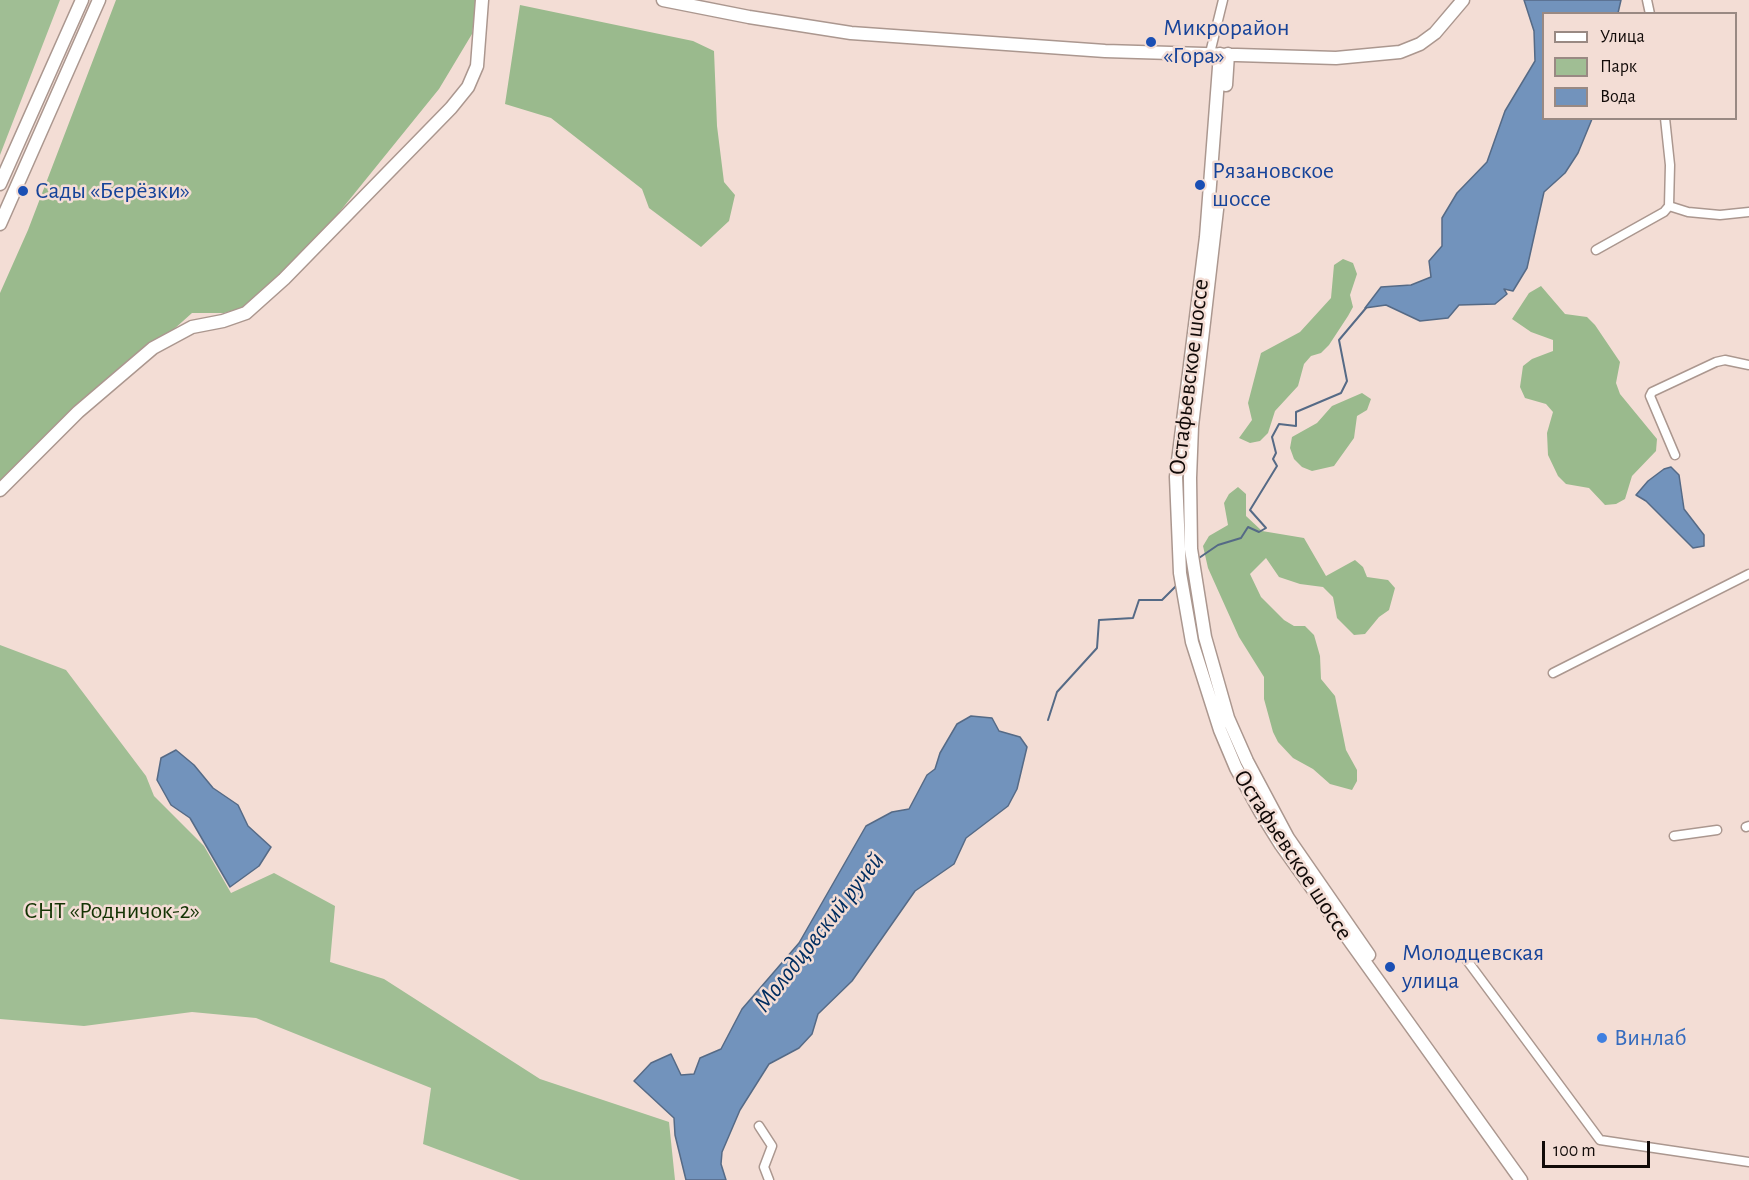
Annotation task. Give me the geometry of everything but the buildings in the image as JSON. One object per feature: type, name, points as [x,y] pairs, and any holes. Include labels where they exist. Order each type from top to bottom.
[{"type":"main road","points":[[0,184],[82,0]]},
{"type":"main road","points":[[0,224],[99,0]]},
{"type":"main road","points":[[0,490],[78,412],[153,348],[192,327],[223,321],[246,313],[284,279],[451,108],[468,87],[477,66],[482,0]]},
{"type":"main road","points":[[663,0],[749,17],[851,33],[1105,51],[1336,58],[1400,52],[1420,44],[1435,33],[1463,0]]},
{"type":"main road","name":"Остафьевское шоссе","points":[[1219,54],[1207,227],[1176,477],[1180,573],[1192,642],[1220,730],[1236,768],[1261,813],[1281,845],[1521,1180]]},
{"type":"main road","name":"Остафьевское шоссе","points":[[1219,54],[1215,239],[1192,426],[1190,478],[1191,549],[1205,637],[1228,718],[1247,761],[1288,838],[1530,1180]]},
{"type":"street","points":[[1219,54],[1223,0]]},
{"type":"street","points":[[1596,250],[1657,217],[1669,206],[1670,165],[1665,120]]},
{"type":"street","points":[[1669,206],[1688,212],[1720,214],[1749,212]]},
{"type":"street","points":[[1675,455],[1650,396],[1652,392],[1716,362],[1725,360],[1749,365]]},
{"type":"street","points":[[1553,673],[1749,574]]},
{"type":"street","points":[[1674,836],[1717,831]]},
{"type":"street","points":[[1466,959],[1600,1140],[1749,1162]]},
{"type":"street","points":[[759,1126],[772,1146],[764,1167],[769,1180]]},
{"type":"green space","points":[[0,0],[60,0],[0,155]]},
{"type":"green space","points":[[116,0],[477,0],[472,34],[439,89],[320,236],[267,289],[244,307],[224,313],[192,313],[0,485],[0,293],[28,230]]},
{"type":"green space","points":[[520,5],[693,41],[714,51],[717,126],[724,182],[735,195],[729,221],[701,247],[649,208],[642,189],[551,118],[505,104]]},
{"type":"green space","points":[[1343,259],[1353,263],[1357,274],[1350,295],[1353,307],[1348,316],[1329,345],[1321,353],[1311,356],[1304,364],[1298,386],[1275,411],[1268,433],[1260,441],[1250,443],[1239,438],[1252,420],[1248,403],[1261,353],[1300,332],[1331,298],[1334,265]]},
{"type":"green space","points":[[1541,286],[1565,314],[1587,317],[1595,325],[1620,362],[1616,383],[1620,394],[1657,439],[1656,451],[1632,476],[1625,499],[1616,504],[1605,505],[1589,488],[1566,484],[1558,476],[1548,455],[1547,433],[1553,412],[1546,404],[1525,398],[1520,387],[1523,366],[1532,359],[1553,351],[1553,340],[1531,332],[1512,319],[1529,293]]},
{"type":"green space","points":[[1362,393],[1371,399],[1367,410],[1357,416],[1354,438],[1334,466],[1312,471],[1302,467],[1294,459],[1290,448],[1292,437],[1317,423],[1332,406]]},
{"type":"green space","points":[[1238,487],[1246,494],[1246,516],[1262,531],[1304,538],[1326,576],[1355,560],[1363,567],[1367,577],[1388,580],[1395,588],[1389,610],[1379,617],[1365,634],[1354,635],[1337,618],[1333,597],[1323,587],[1300,584],[1279,577],[1266,558],[1250,574],[1261,597],[1284,620],[1294,626],[1305,626],[1314,635],[1320,656],[1321,679],[1335,696],[1346,750],[1357,770],[1357,781],[1352,790],[1330,784],[1313,769],[1293,758],[1278,742],[1264,699],[1264,677],[1239,637],[1208,568],[1203,546],[1209,536],[1228,525],[1224,503],[1229,494]]},
{"type":"green space","name":"СНТ «Родничок-2»","points":[[0,645],[66,670],[146,776],[154,796],[204,846],[231,893],[274,873],[335,906],[330,962],[384,979],[540,1079],[669,1122],[675,1180],[520,1180],[423,1144],[431,1088],[256,1018],[192,1012],[84,1026],[0,1019]]},
{"type":"water","points":[[1524,0],[1621,0],[1618,12],[1542,12],[1542,120],[1592,120],[1578,153],[1565,173],[1544,192],[1527,268],[1513,291],[1504,289],[1507,294],[1495,304],[1459,305],[1448,318],[1420,321],[1386,305],[1365,308],[1381,287],[1411,285],[1431,277],[1429,261],[1442,246],[1442,218],[1457,193],[1487,162],[1505,111],[1535,61],[1534,31]]},
{"type":"water","points":[[1671,467],[1679,475],[1684,509],[1704,535],[1704,546],[1693,548],[1646,501],[1636,495],[1648,481],[1664,469]]},
{"type":"water","points":[[971,716],[992,718],[999,731],[1020,737],[1027,747],[1017,789],[1008,806],[966,838],[954,864],[915,891],[852,981],[818,1014],[812,1034],[799,1048],[769,1064],[740,1110],[722,1152],[721,1164],[726,1180],[686,1180],[675,1135],[674,1118],[634,1081],[651,1063],[671,1054],[681,1075],[694,1074],[700,1058],[721,1049],[742,1009],[799,943],[866,826],[892,812],[909,809],[927,775],[935,769],[940,753],[957,724]]},
{"type":"water","points":[[176,750],[194,765],[213,788],[238,805],[248,826],[271,847],[259,866],[230,887],[190,818],[171,805],[157,780],[161,758]]},
{"type":"waterway","name":"Молодцовский ручей","points":[[1196,560],[1218,545],[1241,538],[1248,527],[1259,532],[1266,528],[1250,510],[1277,466],[1273,459],[1276,453],[1272,437],[1279,424],[1296,426],[1296,412],[1341,393],[1347,381],[1339,340],[1366,308]]},
{"type":"waterway","name":"Молодцовский ручей","points":[[1048,720],[1057,692],[1097,648],[1099,620],[1133,618],[1139,600],[1162,600],[1177,585]]},
{"type":"place","name":"Микрорайон «Гора»","points":[[1151,42]]},
{"type":"place","name":"Рязановское шоссе","points":[[1200,185]]},
{"type":"place","name":"Сады «Берёзки»","points":[[23,191]]},
{"type":"place","name":"Молодцевская улица","points":[[1390,967]]},
{"type":"place","name":"Винлаб","points":[[1602,1038]]}]
